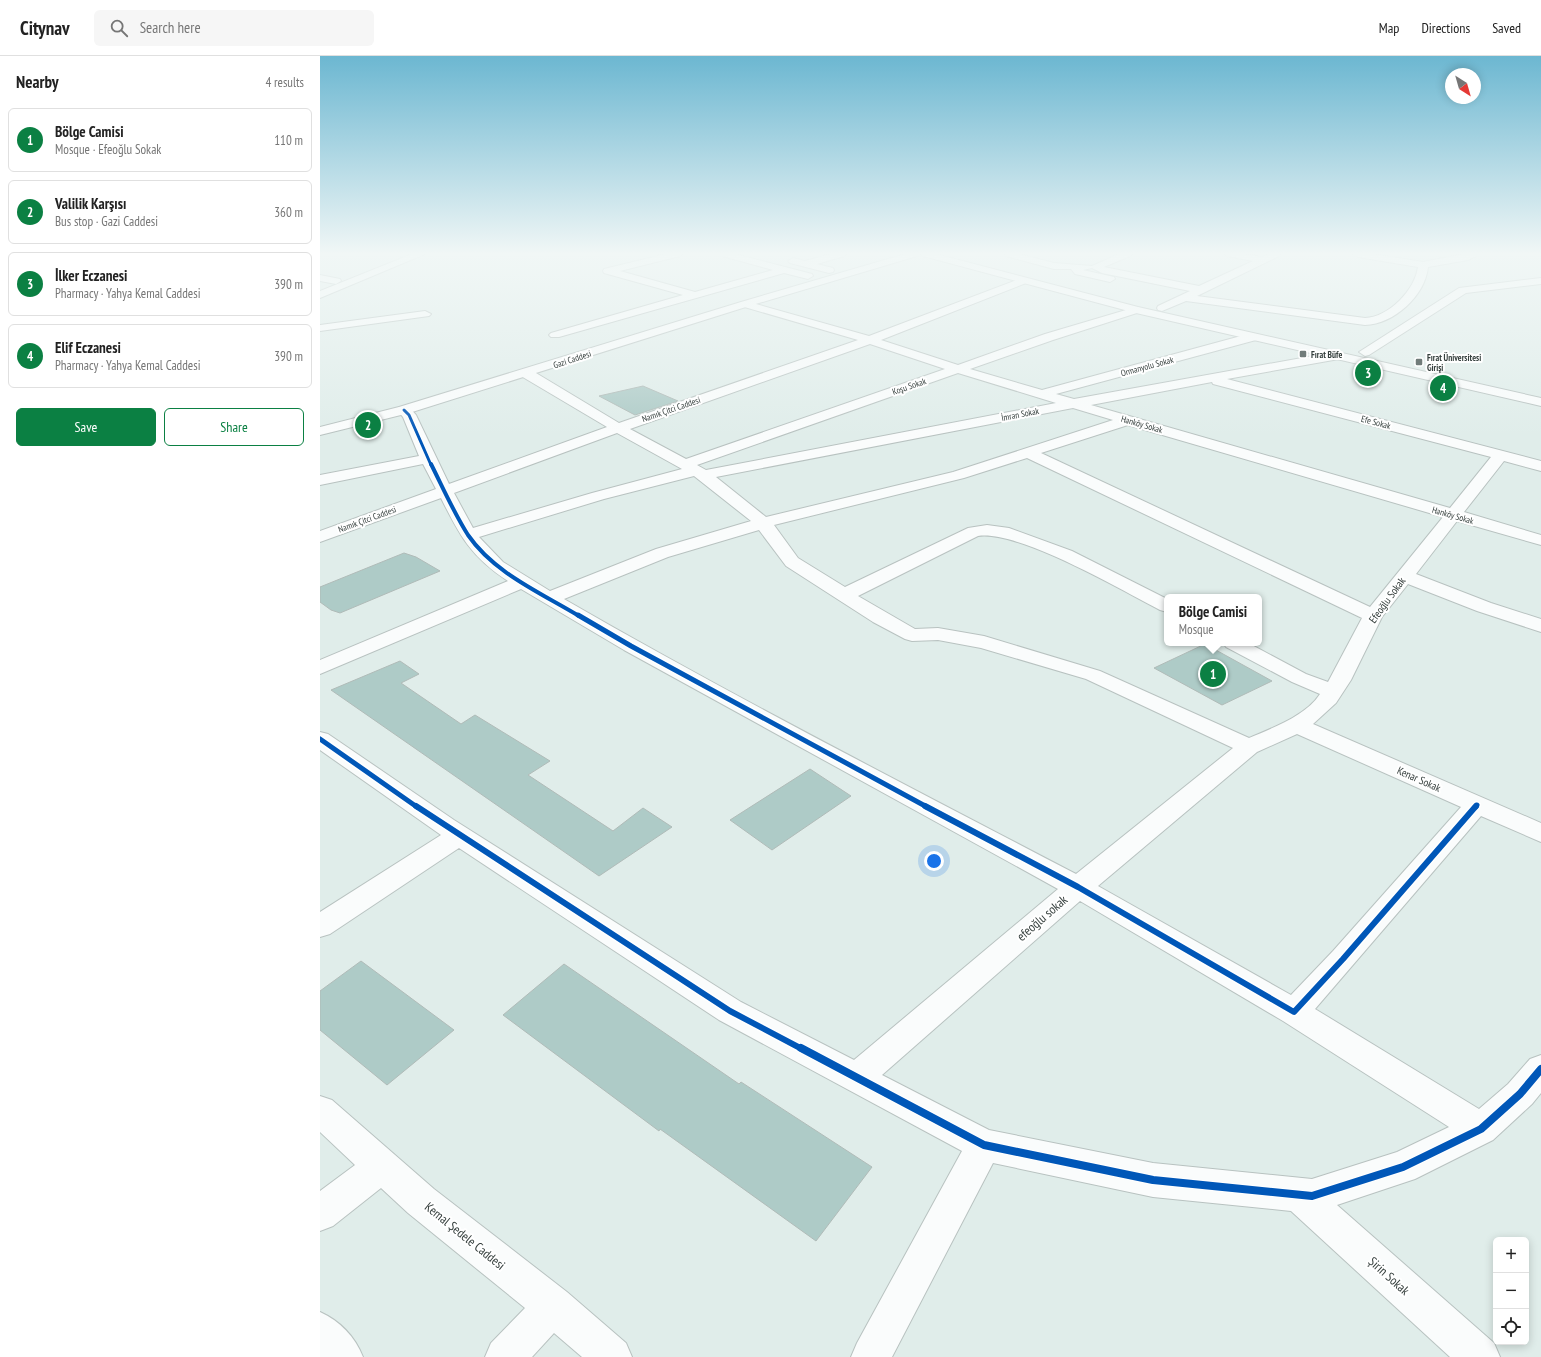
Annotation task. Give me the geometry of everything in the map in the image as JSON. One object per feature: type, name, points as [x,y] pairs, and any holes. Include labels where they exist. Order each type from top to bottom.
[{"type":"street","points":[[320,328],[420,315]]},
{"type":"street","points":[[555,335],[625,315]]},
{"type":"street","name":"Gazi Caddesi","points":[[320,421],[408,400],[683,315]]},
{"type":"street","name":"Gazi Caddesi","points":[[320,431],[404,410],[711,315]]},
{"type":"street","name":"Hanköy Sokak","points":[[782,315],[870,340],[958,369],[1128,420],[1541,540]]},
{"type":"street","name":"Namık Çitci Caddesi","points":[[320,536],[618,428],[870,340],[935,315]]},
{"type":"street","name":"Koşu Sokak","points":[[694,470],[958,369],[1122,315]]},
{"type":"street","points":[[1156,315],[1541,402]]},
{"type":"street","points":[[1193,315],[1365,352],[1541,394]]},
{"type":"street","points":[[1312,315],[1357,321],[1375,320],[1384,315]]},
{"type":"street","points":[[1365,352],[1424,315]]},
{"type":"street","name":"Ormanyolu Sokak","points":[[1042,394],[1252,337]]},
{"type":"street","name":"İmran Sokak","points":[[694,470],[1075,404],[1335,356]]},
{"type":"street","points":[[526,373],[618,428],[694,470],[763,523],[792,562],[880,618],[912,635],[938,634],[984,642],[1093,674],[1249,746]]},
{"type":"street","name":"Efe Sokak","points":[[1211,379],[1541,466]]},
{"type":"street","points":[[404,410],[409,415],[428,460],[468,535],[480,550],[497,566],[631,646],[808,744],[1078,887],[1294,1012],[1481,1129]]},
{"type":"street","points":[[549,598],[662,553],[763,523],[958,475],[1128,420]]},
{"type":"street","points":[[1029,453],[1372,616]]},
{"type":"street","name":"Efeoğlu Sokak","points":[[1249,746],[1297,725],[1325,703],[1333,691],[1372,616],[1501,455]]},
{"type":"street","points":[[320,480],[428,460]]},
{"type":"street","points":[[468,535],[598,496],[694,470]]},
{"type":"street","points":[[844,595],[974,532],[987,530],[1003,532],[1066,555],[1164,604]]},
{"type":"street","points":[[1404,576],[1477,605],[1541,626]]},
{"type":"street","points":[[320,668],[522,582]]},
{"type":"street","points":[[1239,646],[1299,678],[1333,691]]},
{"type":"street","name":"Kenar Sokak","points":[[1297,725],[1541,833]]},
{"type":"street","points":[[320,738],[460,836],[730,1011],[984,1145],[1152,1180],[1312,1196],[1403,1167],[1481,1129],[1520,1094],[1541,1069]]},
{"type":"street","name":"efeoğlu sokak","points":[[856,1078],[1078,887],[1249,746]]},
{"type":"street","points":[[1294,1012],[1343,959],[1477,805]]},
{"type":"street","points":[[320,926],[460,836]]},
{"type":"street","name":"Kemal Şedele Caddesi","points":[[320,1111],[421,1201],[553,1306],[612,1357]]},
{"type":"street","points":[[871,1357],[984,1145]]},
{"type":"street","points":[[320,1213],[382,1166]]},
{"type":"street","name":"Şirin Sokak","points":[[1298,1194],[1480,1357]]},
{"type":"street","points":[[505,1357],[553,1306]]},
{"type":"street","points":[[320,1332],[344,1357]]},
{"type":"building","points":[[643,386],[678,401],[635,415],[599,396]]},
{"type":"building","points":[[404,553],[416,557],[440,571],[340,613],[331,610],[320,602],[320,587]]},
{"type":"building","points":[[1201,646],[1209,646],[1272,681],[1222,705],[1154,668]]},
{"type":"building","points":[[400,661],[419,674],[401,683],[461,724],[475,715],[550,761],[528,775],[613,831],[643,808],[672,827],[599,876],[331,690]]},
{"type":"building","points":[[810,769],[851,796],[772,850],[730,820]]},
{"type":"building","points":[[361,961],[454,1030],[387,1085],[320,1030],[320,991]]},
{"type":"building","points":[[564,964],[739,1084],[741,1082],[872,1167],[816,1241],[660,1129],[659,1131],[503,1015]]},
{"type":"cycle path","points":[[404,410],[409,415],[428,459],[468,535],[480,550],[497,566],[631,646],[815,747],[1078,887],[1294,1012],[1343,959],[1477,805]]},
{"type":"cycle path","points":[[320,739],[445,826],[730,1011],[984,1145],[1153,1180],[1312,1196],[1403,1167],[1481,1129],[1520,1094],[1541,1069]]},
{"type":"place","name":"Fırat Büfe","points":[[1303,354]]},
{"type":"place","name":"Fırat Üniversitesi Girişi","points":[[1419,362]]},
{"type":"place","name":"İlker Eczanesi","points":[[1368,373]]},
{"type":"place","name":"Elif Eczanesi","points":[[1443,388]]},
{"type":"place","name":"Valilik Karşısı","points":[[368,425]]},
{"type":"place","name":"Bölge Camisi","points":[[1213,674]]}]
